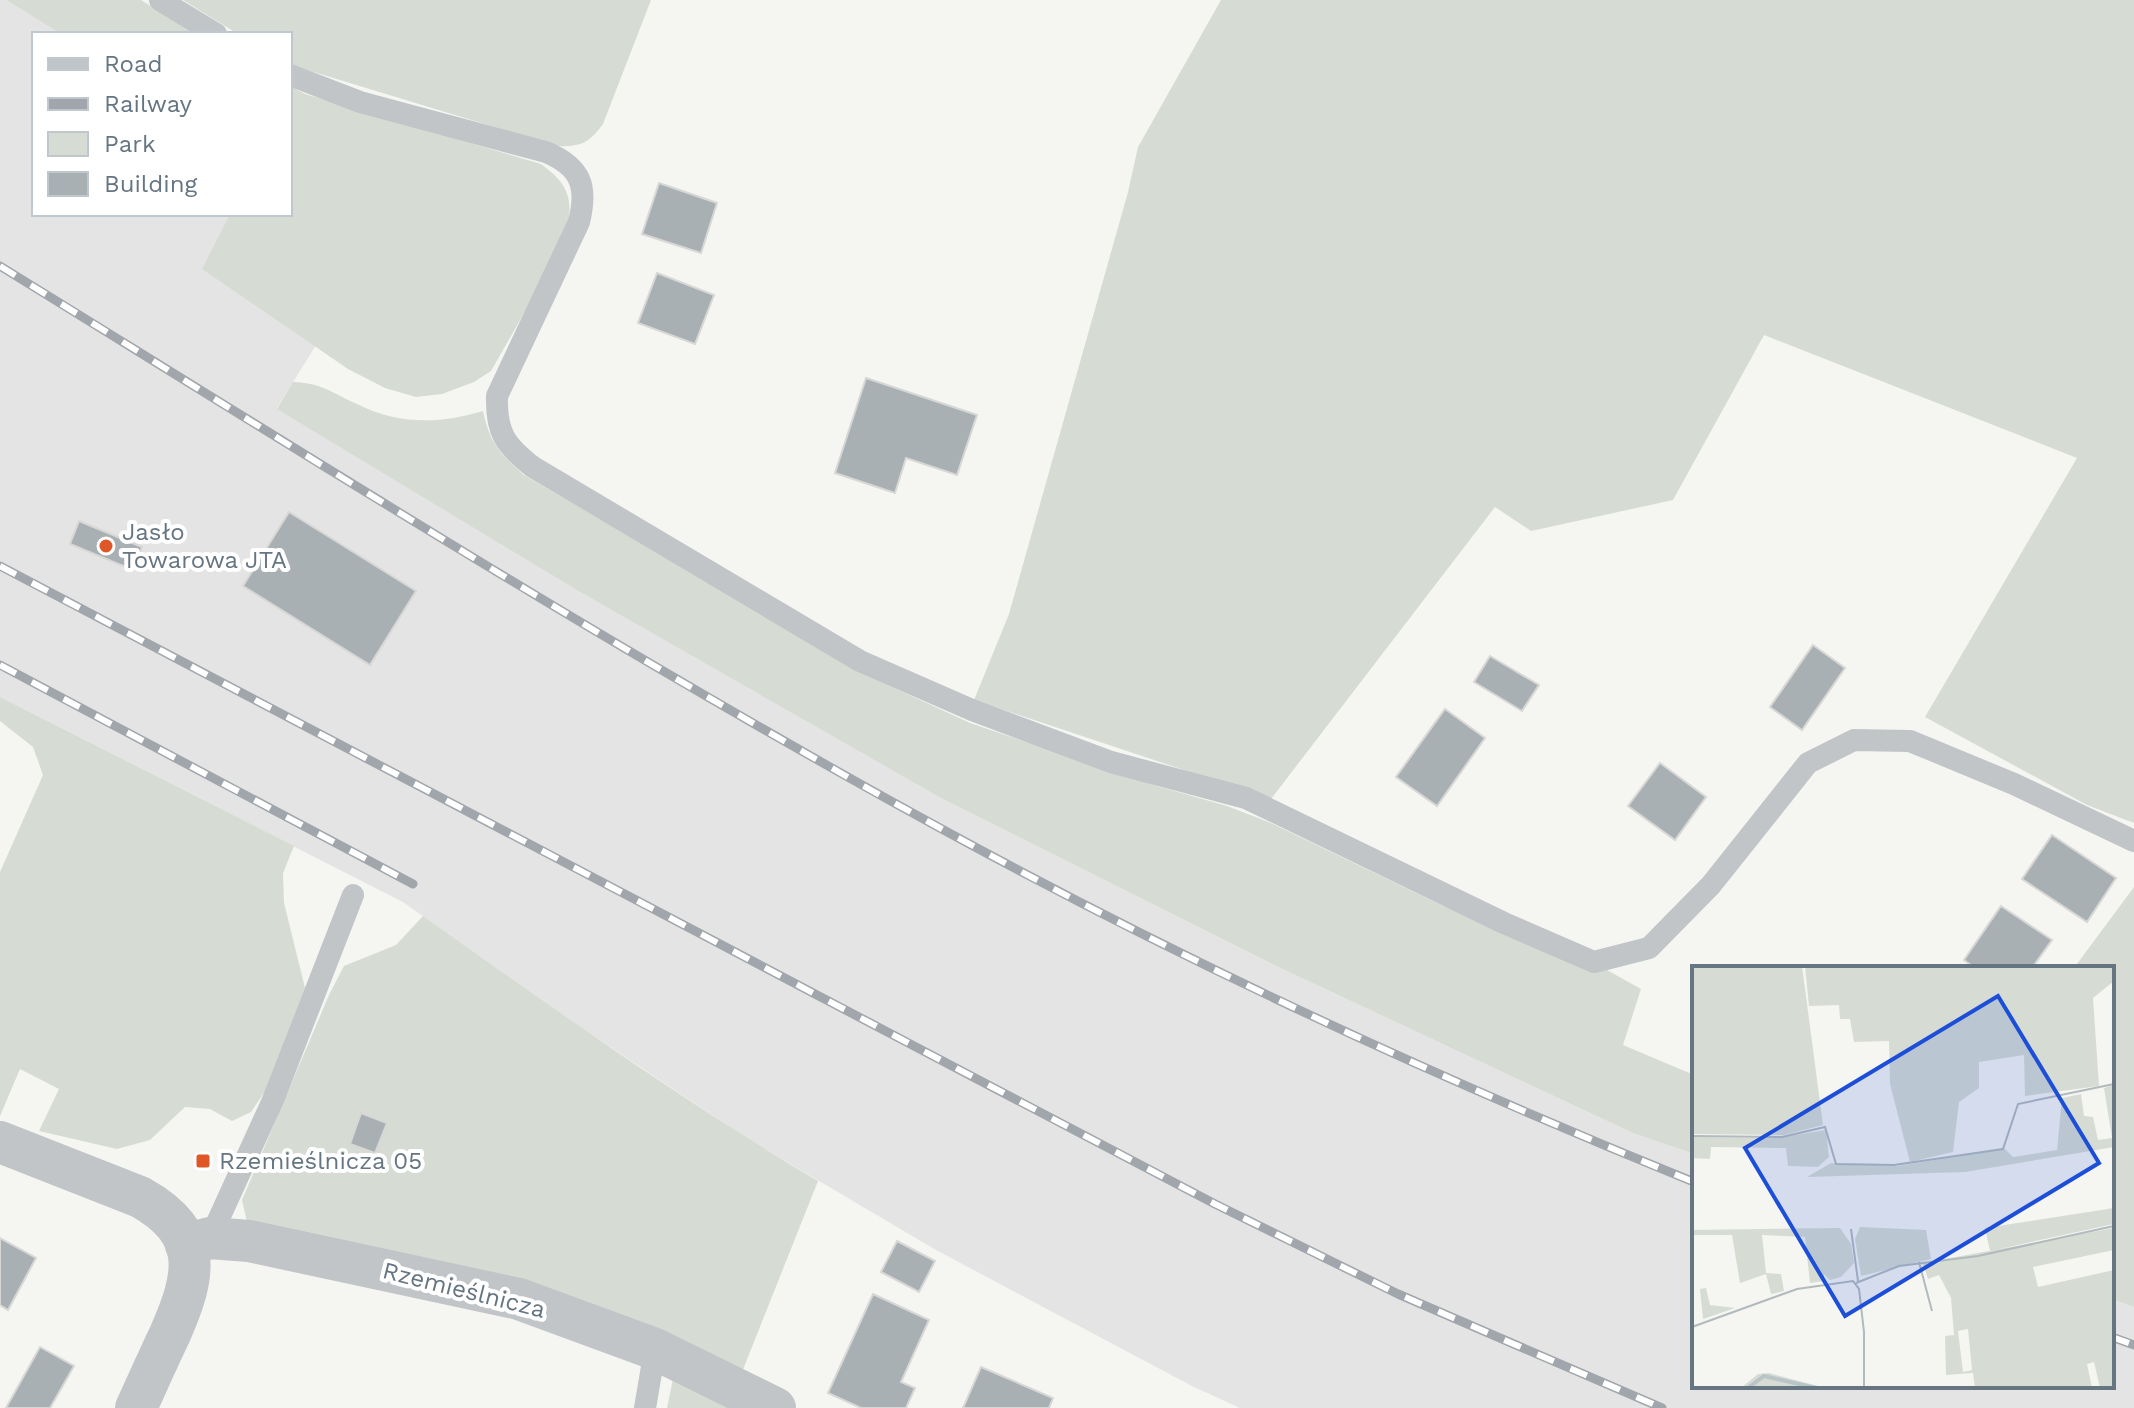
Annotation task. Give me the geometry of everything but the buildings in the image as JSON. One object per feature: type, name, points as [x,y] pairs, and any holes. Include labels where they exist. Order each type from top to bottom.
[{"type":"street","points":[[0,1142],[140,1197],[159,1208],[193,1240],[186,1298],[136,1408]]},
{"type":"street","name":"Rzemieślnicza","points":[[193,1240],[249,1241],[519,1299],[655,1349],[775,1408]]},
{"type":"lane","points":[[160,0],[213,32]]},
{"type":"lane","points":[[292,76],[360,102],[546,152],[574,168],[583,197],[579,222],[497,396],[497,418],[510,448],[533,467],[860,661],[962,706],[1111,762],[1246,798],[1504,923],[1594,962],[1649,948],[1711,885],[1808,763],[1854,740],[1910,741],[2014,784],[2134,841]]},
{"type":"lane","points":[[193,1240],[273,1100],[353,895]]},
{"type":"lane","points":[[645,1408],[655,1349]]},
{"type":"shaded area","points":[[0,0],[6,0],[58,32],[32,32],[32,216],[229,216],[203,269],[316,345],[277,408],[580,592],[939,797],[1276,966],[1633,1133],[1692,1153],[1692,1388],[2114,1388],[2114,1300],[2134,1307],[2134,1408],[1240,1408],[1192,1386],[936,1250],[748,1139],[579,1026],[403,902],[0,697]]},
{"type":"green space","points":[[6,0],[141,0],[193,32],[58,32]]},
{"type":"green space","points":[[183,0],[651,0],[603,124],[584,142],[565,146],[294,66],[292,32],[235,32]]},
{"type":"green space","points":[[1221,0],[2134,0],[2134,823],[2087,805],[1925,717],[2077,458],[1764,335],[1673,500],[1531,531],[1495,507],[1271,799],[974,700],[1009,614],[1138,147]]},
{"type":"green space","points":[[292,87],[305,94],[541,164],[560,181],[569,201],[569,219],[535,294],[491,371],[474,382],[442,394],[416,397],[385,388],[348,369],[202,269],[229,216],[292,216]]},
{"type":"green space","points":[[293,382],[319,386],[373,411],[404,419],[435,420],[483,411],[497,447],[524,475],[875,679],[970,723],[1271,823],[1441,905],[1607,970],[1641,989],[1623,1045],[1692,1074],[1692,1153],[1633,1133],[1276,966],[939,797],[580,592],[277,409]]},
{"type":"green space","points":[[0,697],[294,846],[283,873],[284,903],[305,988],[266,1090],[251,1112],[232,1121],[210,1109],[185,1107],[150,1140],[117,1149],[39,1131],[59,1089],[20,1069],[0,1116],[0,872],[43,775],[33,747],[0,721]]},
{"type":"green space","points":[[2134,887],[2134,1307],[2114,1300],[2114,966],[2075,966]]},
{"type":"green space","points":[[423,916],[667,1086],[818,1181],[740,1377],[247,1222],[242,1200],[344,966],[396,945]]},
{"type":"green space","points":[[674,1374],[743,1408],[667,1408]]},
{"type":"railway","points":[[0,266],[584,624],[940,828],[1124,925],[1312,1016],[1502,1102],[1692,1181]]},
{"type":"railway","points":[[0,566],[1215,1204],[1398,1294],[1662,1408]]},
{"type":"railway","points":[[0,665],[413,884]]},
{"type":"railway","points":[[2114,1338],[2134,1345]]},
{"type":"place","name":"Jasło Towarowa JTA","points":[[106,546]]},
{"type":"place","name":"Rzemieślnicza 05","points":[[203,1161]]}]
